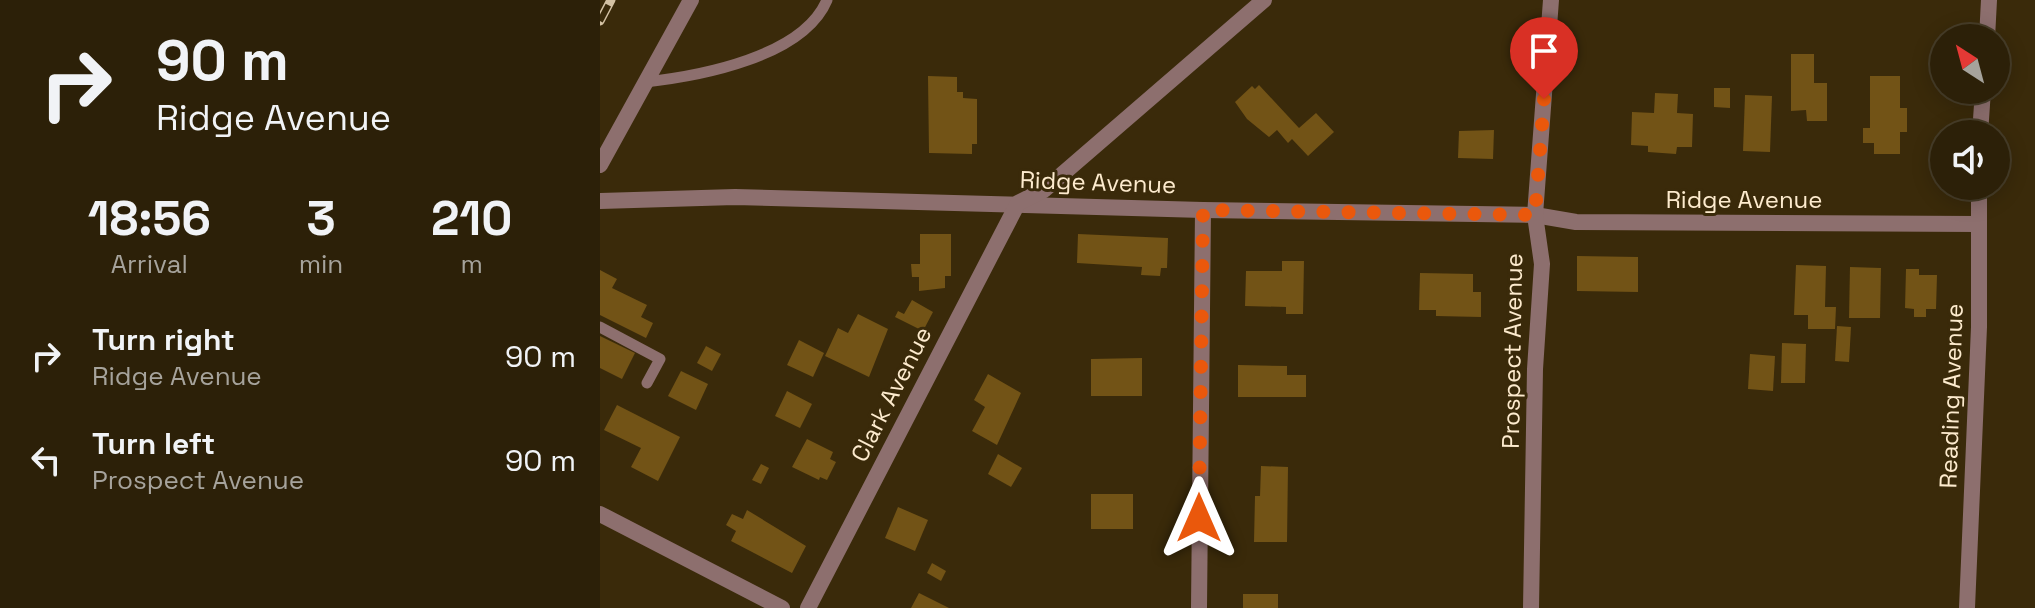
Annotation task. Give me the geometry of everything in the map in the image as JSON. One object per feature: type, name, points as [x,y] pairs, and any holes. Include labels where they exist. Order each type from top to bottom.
[{"type":"street","points":[[600,165],[691,0]]},
{"type":"street","points":[[1018,203],[1044,190],[1264,0]]},
{"type":"street","name":"Prospect Avenue","points":[[1531,608],[1535,369],[1542,264],[1535,215],[1551,0]]},
{"type":"street","points":[[1988,24],[1989,0]]},
{"type":"street","name":"Ridge Avenue","points":[[600,201],[735,197],[1203,210],[1535,215],[1576,222],[1977,224]]},
{"type":"street","name":"Reading Avenue","points":[[1967,608],[1978,358],[1978,200]]},
{"type":"street","name":"Clark Avenue","points":[[808,608],[1018,203]]},
{"type":"street","points":[[1199,608],[1203,210]]},
{"type":"street","points":[[600,514],[782,608]]},
{"type":"lane","points":[[645,82],[698,76],[738,63],[797,36],[812,23],[827,0]]},
{"type":"lane","points":[[600,327],[660,359],[647,383]]},
{"type":"building","points":[[1791,54],[1814,54],[1814,83],[1827,83],[1827,121],[1807,121],[1806,110],[1791,111]]},
{"type":"building","points":[[928,76],[957,77],[957,92],[963,92],[963,98],[977,99],[977,144],[972,144],[972,154],[929,153]]},
{"type":"building","points":[[1870,76],[1900,76],[1900,108],[1907,108],[1907,132],[1900,132],[1900,154],[1874,154],[1874,143],[1863,143],[1863,128],[1870,128]]},
{"type":"building","points":[[1259,85],[1299,128],[1316,113],[1334,132],[1308,156],[1292,139],[1288,143],[1277,130],[1269,137],[1247,119],[1235,102],[1252,86],[1255,89]]},
{"type":"building","points":[[1714,88],[1730,88],[1730,108],[1714,107]]},
{"type":"building","points":[[1655,93],[1678,94],[1677,113],[1693,114],[1692,147],[1677,147],[1676,154],[1648,152],[1648,146],[1631,145],[1632,112],[1654,113]]},
{"type":"building","points":[[1745,95],[1772,96],[1770,152],[1743,151]]},
{"type":"building","points":[[1494,130],[1493,159],[1458,158],[1459,131]]},
{"type":"building","points":[[920,234],[951,234],[951,276],[945,276],[945,288],[919,291],[919,277],[912,277],[911,264],[920,264]]},
{"type":"building","points":[[1078,234],[1168,238],[1167,268],[1161,268],[1160,276],[1141,275],[1142,267],[1077,263]]},
{"type":"building","points":[[1577,256],[1638,257],[1638,292],[1577,291]]},
{"type":"building","points":[[1282,261],[1304,261],[1303,314],[1286,314],[1286,307],[1245,306],[1246,271],[1282,271]]},
{"type":"building","points":[[1796,265],[1826,266],[1825,307],[1836,307],[1835,329],[1808,329],[1808,315],[1794,315]]},
{"type":"building","points":[[1850,267],[1881,268],[1880,318],[1849,318]]},
{"type":"building","points":[[1906,269],[1919,269],[1919,275],[1937,275],[1936,309],[1926,309],[1926,317],[1914,317],[1914,309],[1905,308]]},
{"type":"building","points":[[600,270],[617,279],[612,288],[647,305],[641,317],[653,323],[646,338],[600,315]]},
{"type":"building","points":[[1420,273],[1473,274],[1473,292],[1481,292],[1481,317],[1436,316],[1436,310],[1419,310]]},
{"type":"building","points":[[912,300],[933,312],[923,331],[895,317],[898,311],[904,314]]},
{"type":"building","points":[[858,314],[888,329],[869,377],[825,356],[838,328],[848,333]]},
{"type":"building","points":[[1837,326],[1851,327],[1849,362],[1835,361]]},
{"type":"building","points":[[600,336],[635,353],[622,379],[600,368]]},
{"type":"building","points":[[799,340],[824,353],[813,377],[787,365]]},
{"type":"building","points":[[1782,343],[1806,344],[1805,383],[1781,383]]},
{"type":"building","points":[[706,346],[721,354],[712,371],[697,363]]},
{"type":"building","points":[[1750,354],[1775,356],[1773,391],[1748,389]]},
{"type":"building","points":[[1142,358],[1142,396],[1091,396],[1091,359]]},
{"type":"building","points":[[1238,365],[1287,366],[1287,375],[1306,375],[1306,397],[1238,397]]},
{"type":"building","points":[[681,371],[708,384],[696,410],[668,396]]},
{"type":"building","points":[[988,374],[1021,393],[997,445],[972,431],[985,407],[974,400]]},
{"type":"building","points":[[787,391],[812,404],[800,428],[775,416]]},
{"type":"building","points":[[617,405],[680,437],[658,481],[631,467],[641,448],[604,430]]},
{"type":"building","points":[[807,439],[833,452],[830,459],[836,462],[827,480],[820,477],[819,480],[792,467]]},
{"type":"building","points":[[998,454],[1022,468],[1011,487],[988,474]]},
{"type":"building","points":[[761,464],[769,468],[761,484],[752,480]]},
{"type":"building","points":[[1261,466],[1288,467],[1287,542],[1254,542],[1255,496],[1260,496]]},
{"type":"building","points":[[1091,494],[1133,494],[1133,529],[1091,529]]},
{"type":"building","points":[[898,507],[928,520],[915,551],[885,538]]},
{"type":"building","points":[[747,510],[806,546],[792,573],[731,541],[736,531],[726,525],[732,514],[743,519]]},
{"type":"building","points":[[932,563],[946,571],[941,581],[927,573]]},
{"type":"building","points":[[919,593],[949,608],[911,608]]},
{"type":"building","points":[[1243,594],[1278,594],[1278,608],[1243,608]]},
{"type":"railway","points":[[600,21],[611,0]]},
{"type":"route","points":[[1199,518],[1203,210],[1535,215],[1544,99]]}]
